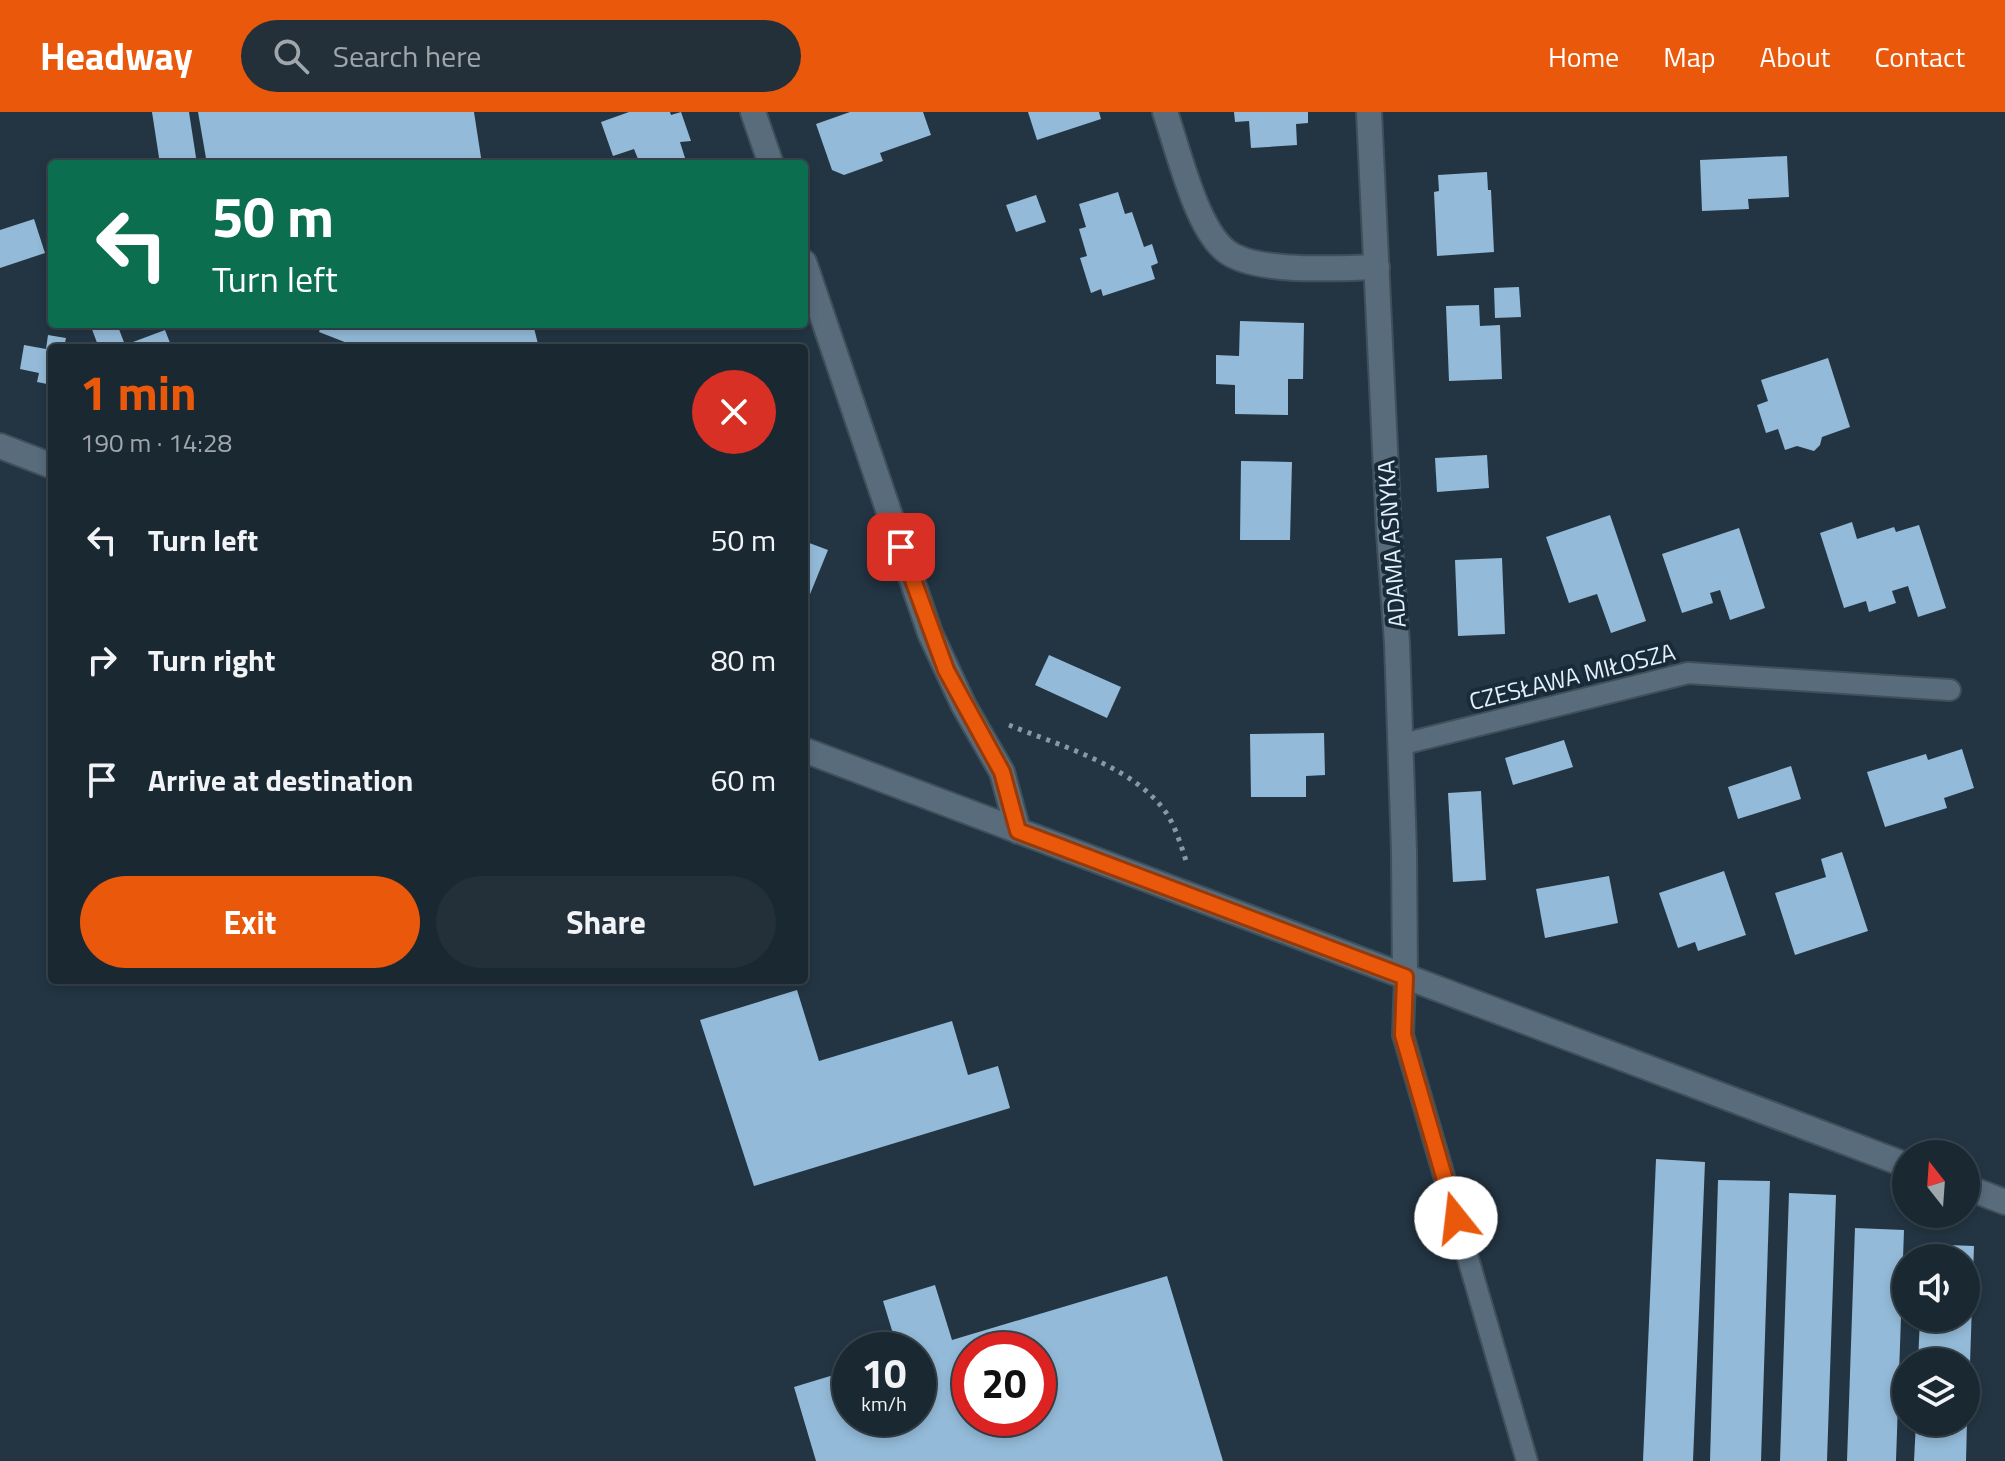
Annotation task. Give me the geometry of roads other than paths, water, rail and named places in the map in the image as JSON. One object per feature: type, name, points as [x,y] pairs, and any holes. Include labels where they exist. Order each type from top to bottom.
[{"type":"street","points":[[753,112],[770,160]]},
{"type":"street","points":[[1165,112],[1199,212],[1211,235],[1226,251],[1246,262],[1269,266],[1377,267]]},
{"type":"street","name":"ADAMA ASNYKA","points":[[1369,112],[1397,643],[1405,977]]},
{"type":"street","points":[[808,274],[930,633],[964,706],[1002,772],[1018,831]]},
{"type":"street","points":[[0,446],[48,464]]},
{"type":"street","points":[[808,752],[1892,1160]]},
{"type":"street","points":[[1980,1192],[2005,1202]]},
{"type":"lane","name":"CZESŁAWA MIŁOSZA","points":[[1399,745],[1688,673],[1950,690]]},
{"type":"lane","points":[[1405,977],[1403,1035],[1527,1461]]}]
